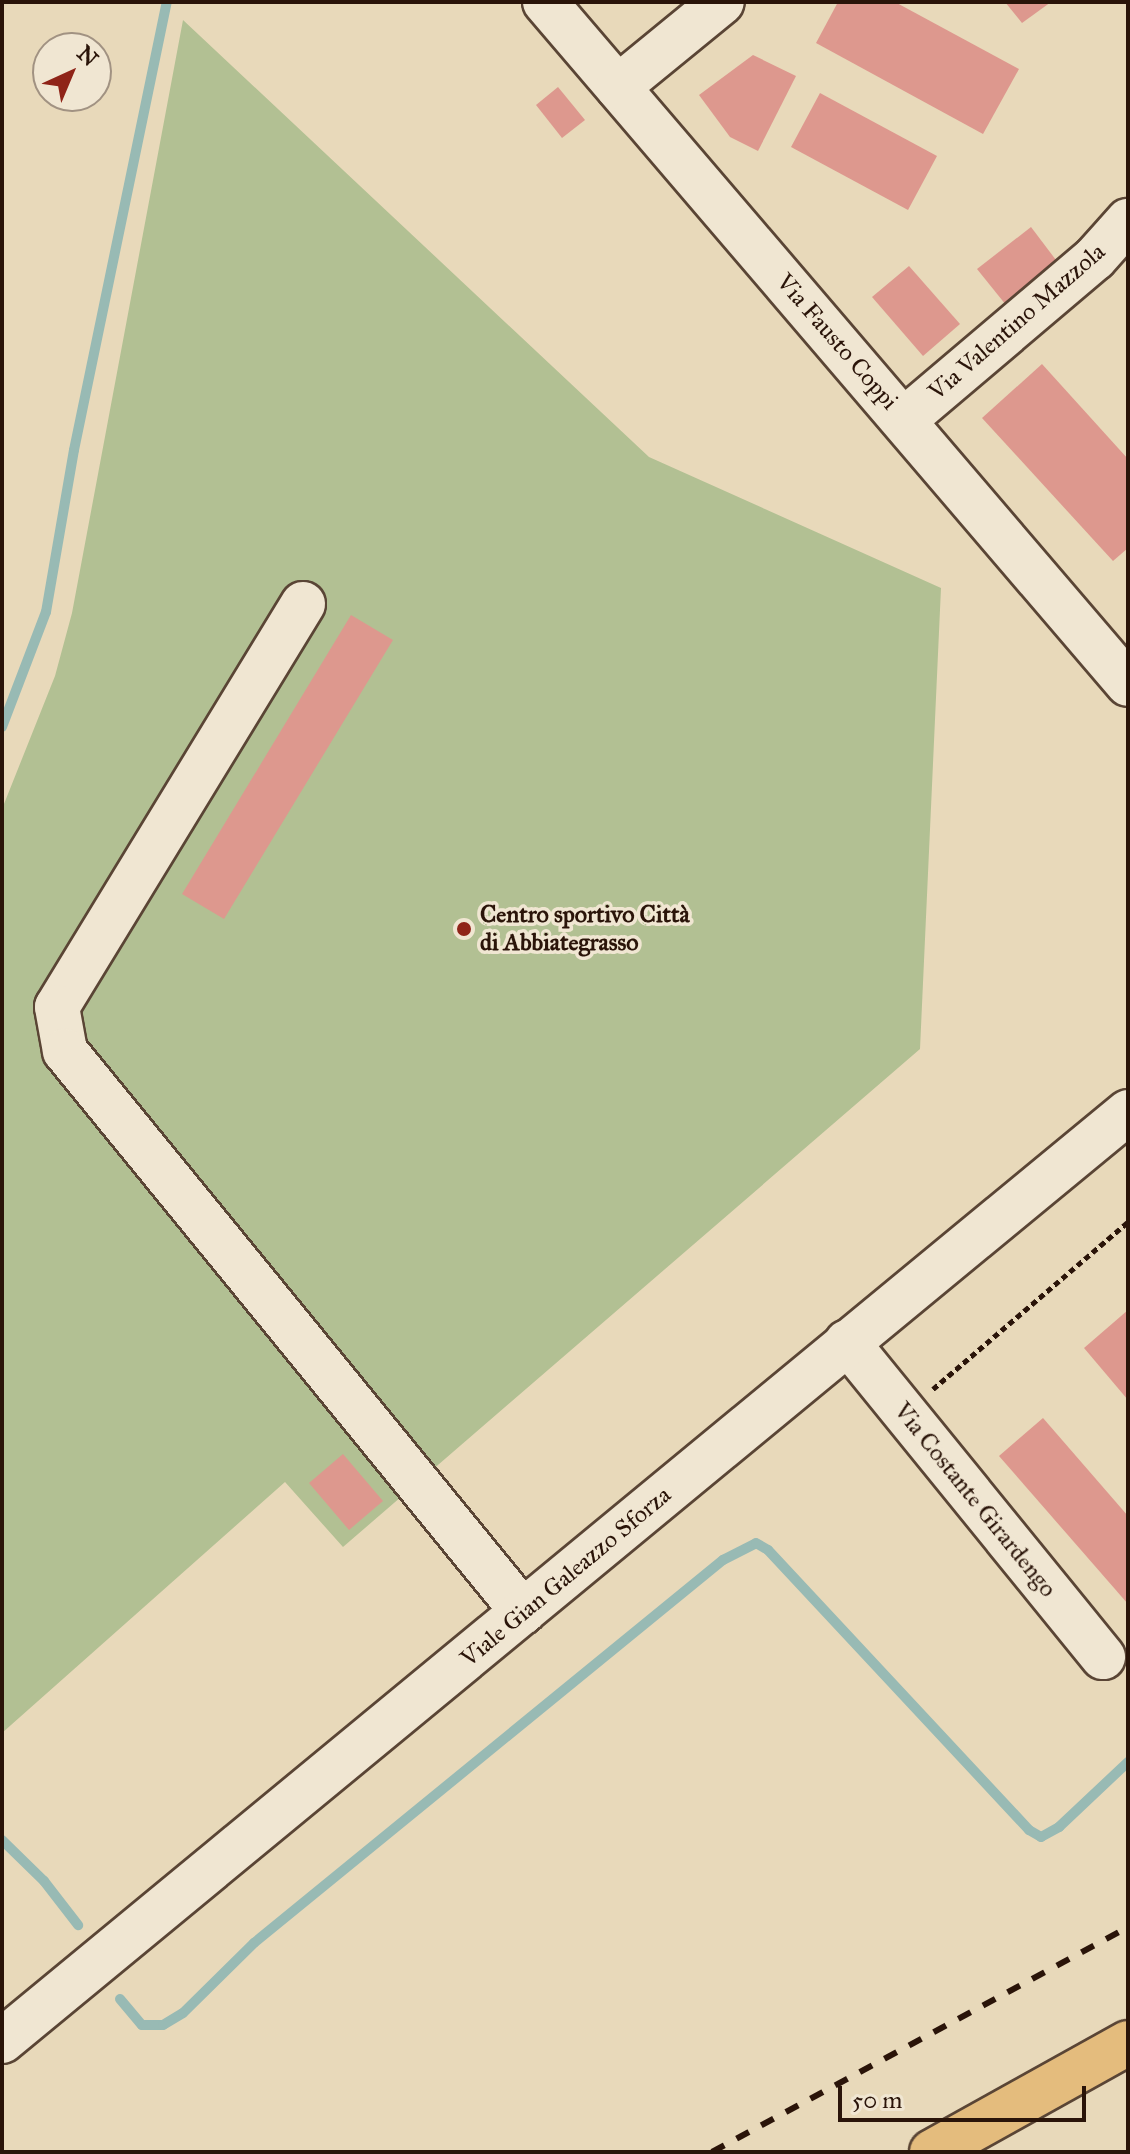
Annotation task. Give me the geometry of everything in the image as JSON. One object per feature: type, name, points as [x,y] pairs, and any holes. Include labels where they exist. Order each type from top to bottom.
[{"type":"main road","points":[[932,2152],[1128,2043]]},
{"type":"street","name":"Via Fausto Coppi","points":[[545,2],[1128,684]]},
{"type":"street","points":[[618,87],[722,2]]},
{"type":"street","name":"Via Valentino Mazzola","points":[[904,420],[1095,258],[1128,221]]},
{"type":"street","points":[[303,604],[57,1007],[65,1051],[523,1612]]},
{"type":"street","name":"Viale Gian Galeazzo Sforza","points":[[2,2041],[1128,1112]]},
{"type":"street","name":"Via Costante Girardengo","points":[[847,1342],[1103,1657]]},
{"type":"path","points":[[905,1413],[1128,1222]]},
{"type":"green space","name":"Centro sportivo Città di Abbiategrasso","points":[[183,20],[649,457],[941,588],[920,1049],[343,1547],[285,1482],[2,1733],[2,809],[55,676],[72,613]]},
{"type":"building","points":[[838,2],[895,2],[1019,69],[983,134],[816,43]]},
{"type":"building","points":[[1005,2],[1051,2],[1022,23]]},
{"type":"building","points":[[753,55],[796,76],[758,151],[730,137],[699,95]]},
{"type":"building","points":[[558,87],[585,120],[562,138],[536,105]]},
{"type":"building","points":[[820,93],[937,156],[908,210],[791,147]]},
{"type":"building","points":[[1031,227],[1059,264],[1006,305],[977,269]]},
{"type":"building","points":[[909,266],[960,324],[923,356],[872,297]]},
{"type":"building","points":[[1042,364],[1128,459],[1128,548],[1113,561],[982,418]]},
{"type":"building","points":[[351,615],[393,640],[224,919],[182,894]]},
{"type":"building","points":[[1128,1310],[1128,1400],[1084,1348]]},
{"type":"building","points":[[1043,1418],[1128,1516],[1128,1604],[999,1456]]},
{"type":"building","points":[[343,1454],[383,1501],[349,1530],[309,1483]]},
{"type":"waterway","points":[[2,727],[46,612],[74,450],[167,2]]},
{"type":"waterway","points":[[120,1999],[142,2025],[163,2025],[183,2013],[254,1943],[723,1560],[756,1543],[768,1550],[1029,1830],[1041,1837],[1059,1827],[1128,1762]]},
{"type":"waterway","points":[[2,1840],[44,1881],[78,1925]]},
{"type":"railway","points":[[712,2152],[1128,1927]]},
{"type":"place","name":"Centro sportivo Città di Abbiategrasso","points":[[464,929]]}]
